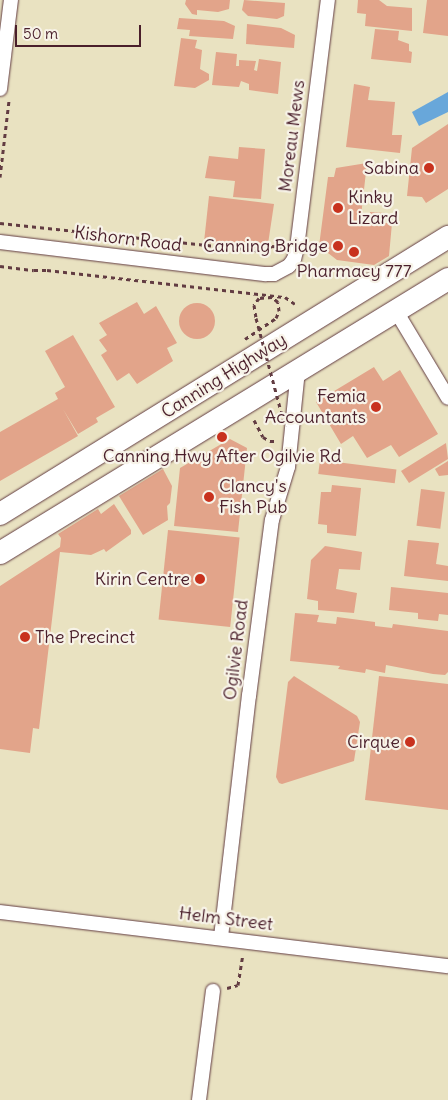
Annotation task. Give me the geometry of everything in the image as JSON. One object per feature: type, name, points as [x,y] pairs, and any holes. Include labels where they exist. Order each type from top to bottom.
[{"type":"highway","name":"Canning Highway","points":[[0,514],[448,237]]},
{"type":"highway","name":"Canning Highway","points":[[0,553],[448,279]]},
{"type":"street","points":[[0,89],[10,0]]},
{"type":"street","name":"Moreau Mews","points":[[282,271],[294,259],[297,248],[328,0]]},
{"type":"street","name":"Kishorn Road","points":[[0,242],[266,274],[282,271]]},
{"type":"street","points":[[396,310],[448,398]]},
{"type":"street","name":"Ogilvie Road","points":[[221,937],[272,520],[288,467],[298,370]]},
{"type":"street","name":"Helm Street","points":[[0,912],[221,937],[448,966]]},
{"type":"street","points":[[200,1100],[213,991]]},
{"type":"path","points":[[0,223],[261,251],[272,246],[297,248]]},
{"type":"path","points":[[0,266],[285,297],[294,304]]},
{"type":"path","points":[[272,320],[280,310],[278,302],[272,297],[260,298],[254,309],[286,426]]},
{"type":"path","points":[[254,420],[261,433]]},
{"type":"path","points":[[213,991],[238,985],[245,940]]},
{"type":"water","points":[[448,92],[448,112],[419,126],[412,112]]},
{"type":"building","points":[[186,0],[230,0],[229,9],[218,12],[197,10],[197,15],[192,14],[185,4]]},
{"type":"building","points":[[244,0],[285,3],[284,16],[277,19],[248,16],[242,10]]},
{"type":"building","points":[[358,0],[379,0],[387,6],[412,8],[412,31],[365,26],[366,14],[357,13]]},
{"type":"building","points":[[427,0],[448,0],[448,36],[423,33]]},
{"type":"building","points":[[179,18],[224,21],[235,26],[233,39],[189,36],[190,30],[177,29]]},
{"type":"building","points":[[247,24],[281,28],[295,35],[294,48],[246,44]]},
{"type":"building","points":[[375,29],[399,31],[398,40],[409,44],[409,51],[412,52],[411,63],[371,59]]},
{"type":"building","points":[[181,38],[197,40],[195,48],[202,50],[200,69],[209,74],[209,80],[195,88],[174,86]]},
{"type":"building","points":[[216,52],[237,54],[236,66],[239,66],[239,60],[256,61],[254,70],[257,71],[259,59],[281,62],[278,94],[249,90],[249,84],[241,81],[239,87],[212,85]]},
{"type":"building","points":[[354,84],[370,87],[368,100],[395,102],[392,135],[402,135],[400,153],[346,147]]},
{"type":"building","name":"Sabina","points":[[448,124],[448,189],[426,203],[422,197],[407,196],[412,148]]},
{"type":"building","points":[[239,147],[265,149],[261,199],[233,197],[235,181],[205,178],[209,156],[238,159]]},
{"type":"building","points":[[367,163],[361,216],[370,216],[370,212],[385,213],[384,223],[392,223],[389,256],[374,265],[337,260],[319,246],[328,177],[334,177],[336,168]]},
{"type":"building","points":[[209,196],[274,204],[268,244],[261,249],[204,242]]},
{"type":"building","points":[[137,302],[144,314],[156,306],[177,343],[167,348],[173,361],[137,384],[129,373],[117,381],[101,355],[107,351],[99,340],[107,335],[99,323]]},
{"type":"building","points":[[197,303],[210,308],[215,321],[210,334],[197,339],[184,334],[179,321],[184,308]]},
{"type":"building","points":[[73,335],[115,407],[96,418],[98,422],[78,434],[63,409],[78,436],[0,481],[0,432],[58,399],[55,393],[65,387],[45,351]]},
{"type":"building","points":[[374,367],[383,381],[400,370],[438,434],[399,457],[391,445],[367,458],[353,436],[341,444],[316,402]]},
{"type":"building","name":"Clancy's Fish Pub","points":[[230,439],[247,448],[238,532],[174,526],[180,468]]},
{"type":"building","points":[[446,443],[448,459],[409,483],[401,471]]},
{"type":"building","points":[[320,460],[396,469],[395,483],[318,474]]},
{"type":"building","points":[[448,461],[448,475],[439,476],[435,469]]},
{"type":"building","points":[[163,469],[172,486],[170,503],[167,506],[168,520],[143,535],[119,496]]},
{"type":"building","points":[[332,485],[361,488],[356,536],[327,533],[327,525],[318,524],[321,492],[331,492]]},
{"type":"building","points":[[421,489],[445,492],[440,529],[416,526]]},
{"type":"building","name":"The Precinct","points":[[114,504],[131,530],[131,534],[106,552],[104,549],[91,555],[60,552],[39,729],[33,728],[30,753],[0,749],[0,586],[60,547],[61,538],[58,534],[98,509],[101,514]]},
{"type":"building","name":"Kirin Centre","points":[[168,530],[240,538],[230,627],[159,620]]},
{"type":"building","points":[[408,540],[439,543],[436,564],[448,566],[448,581],[404,576]]},
{"type":"building","points":[[325,546],[362,552],[360,570],[339,569],[336,589],[357,593],[354,613],[318,610],[318,601],[307,599],[311,560]]},
{"type":"building","points":[[391,587],[448,593],[448,615],[439,614],[438,621],[418,619],[418,613],[389,610]]},
{"type":"building","points":[[295,613],[319,615],[317,622],[336,624],[337,617],[375,622],[375,626],[392,628],[393,624],[448,631],[448,672],[445,675],[433,674],[386,665],[385,673],[366,669],[365,673],[338,669],[340,666],[290,661]]},
{"type":"building","points":[[294,676],[357,716],[360,722],[354,761],[282,784],[279,783],[276,777],[288,682]]},
{"type":"building","name":"Cirque","points":[[379,676],[448,684],[448,810],[365,800]]},
{"type":"place","name":"Sabina","points":[[429,168]]},
{"type":"place","name":"Kinky Lizard","points":[[338,208]]},
{"type":"place","name":"Canning Bridge","points":[[338,246]]},
{"type":"place","name":"Pharmacy 777","points":[[354,252]]},
{"type":"place","name":"Femia Accountants","points":[[376,407]]},
{"type":"place","name":"Canning Hwy After Ogilvie Rd","points":[[222,437]]},
{"type":"place","name":"Clancy's Fish Pub","points":[[209,497]]},
{"type":"place","name":"Kirin Centre","points":[[200,579]]},
{"type":"place","name":"The Precinct","points":[[25,637]]},
{"type":"place","name":"Cirque","points":[[410,742]]}]
